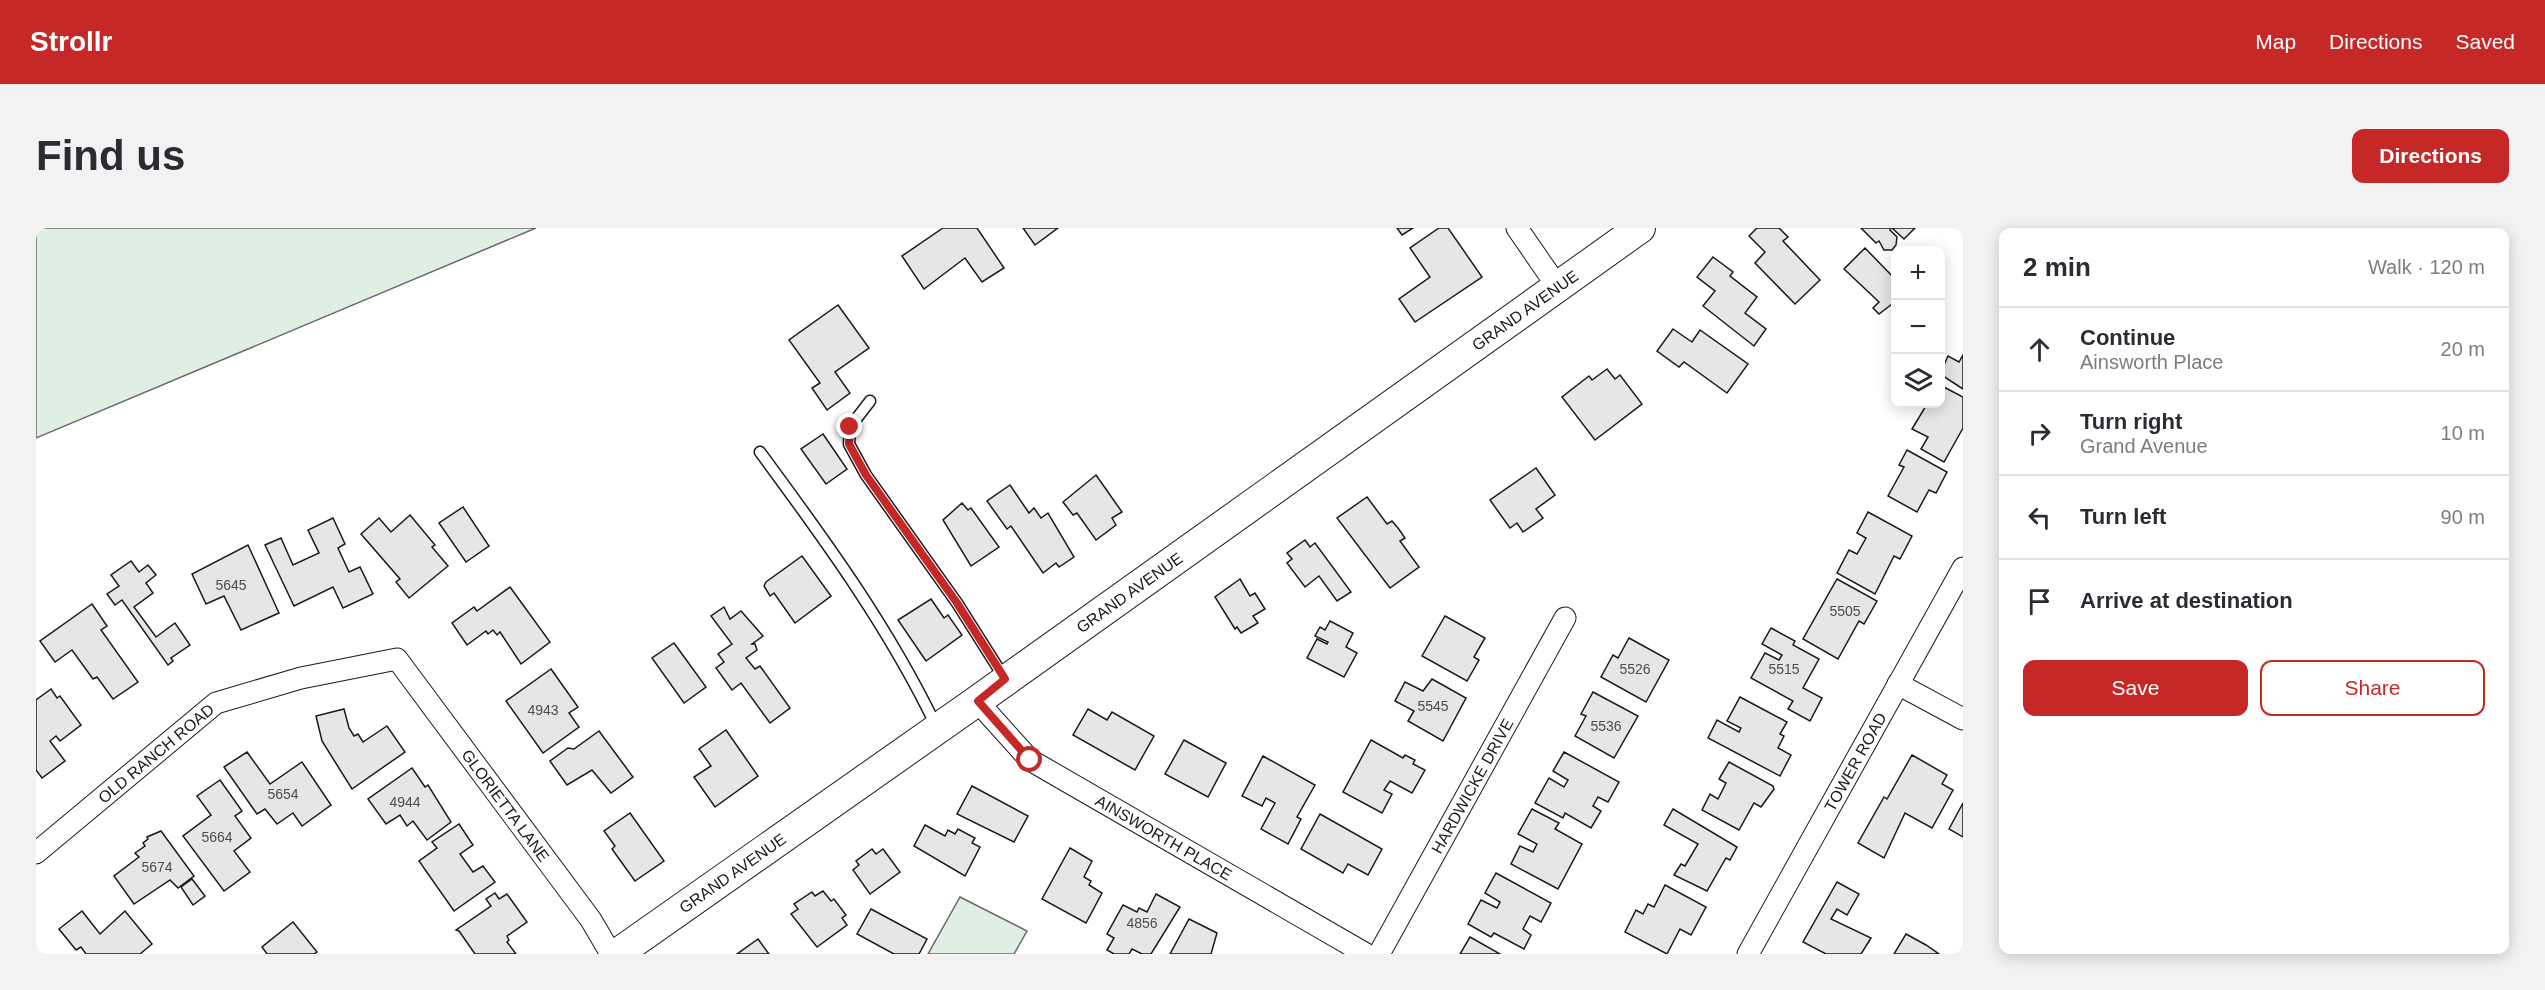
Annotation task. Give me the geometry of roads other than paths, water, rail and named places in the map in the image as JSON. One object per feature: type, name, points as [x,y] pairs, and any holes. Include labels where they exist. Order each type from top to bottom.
[{"type":"street","points":[[1517,228],[1557,286]]},
{"type":"street","name":"GRAND AVENUE","points":[[617,954],[978,701],[1005,679],[1640,228]]},
{"type":"street","name":"TOWER ROAD","points":[[1748,954],[1963,568]]},
{"type":"street","name":"HARDWICKE DRIVE","points":[[1380,954],[1565,618]]},
{"type":"street","name":"OLD RANCH ROAD","points":[[36,853],[216,703],[301,678],[397,659]]},
{"type":"street","name":"GLORIETTA LANE","points":[[397,659],[591,920],[611,954]]},
{"type":"street","points":[[1898,684],[1963,719]]},
{"type":"street","name":"AINSWORTH PLACE","points":[[978,701],[1030,760],[1366,954]]},
{"type":"lane","points":[[870,401],[850,427],[849,444],[866,475],[957,603],[1005,679]]},
{"type":"lane","points":[[760,452],[843,564],[923,698],[937,728]]}]
